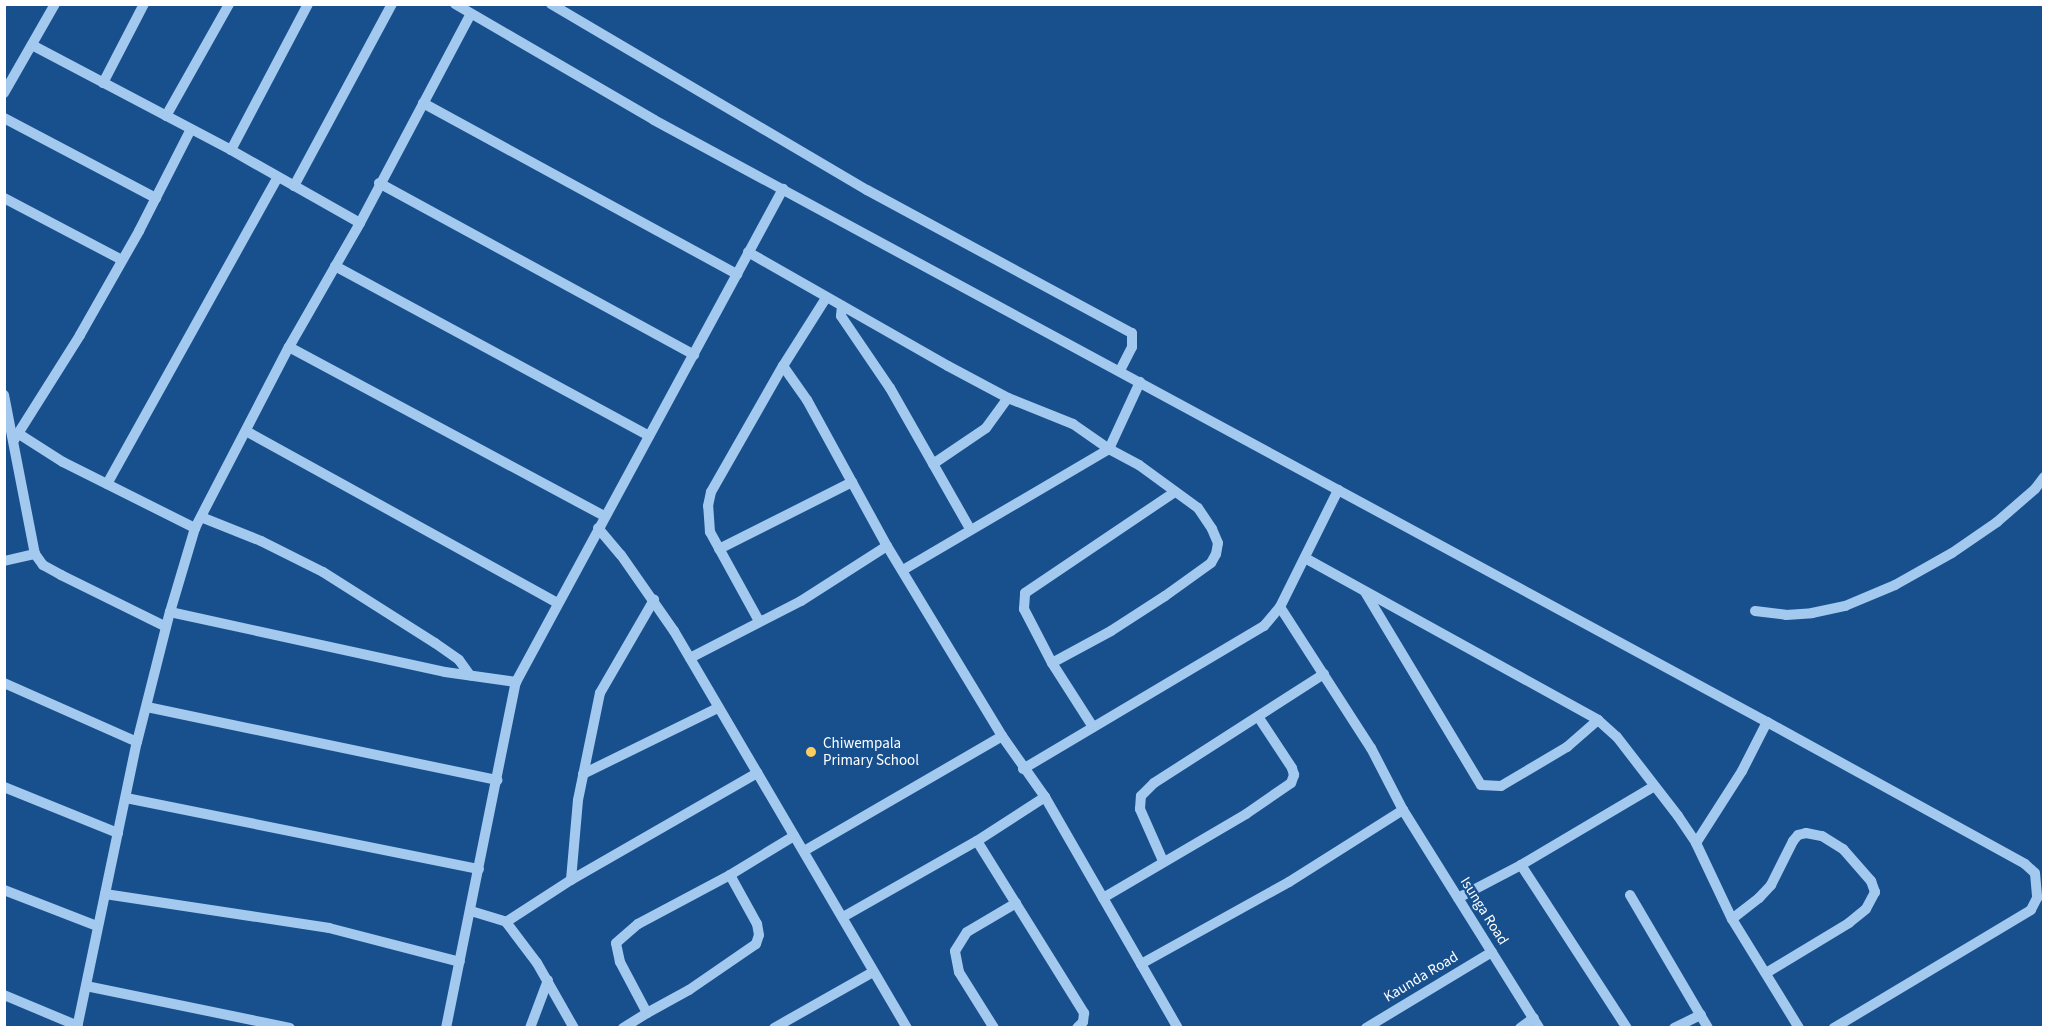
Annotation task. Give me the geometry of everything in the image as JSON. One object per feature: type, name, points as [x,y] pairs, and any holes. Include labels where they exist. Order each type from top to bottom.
[{"type":"street","points":[[4,93],[55,4]]},
{"type":"street","points":[[103,83],[144,4]]},
{"type":"street","points":[[166,116],[229,4]]},
{"type":"street","points":[[231,150],[308,4]]},
{"type":"street","points":[[294,186],[392,4]]},
{"type":"street","points":[[455,4],[470,15],[654,120],[1767,722],[2025,864],[2035,873],[2037,898],[2031,910],[1834,1028]]},
{"type":"street","points":[[551,4],[857,185],[1132,333],[1132,347],[1120,371]]},
{"type":"street","points":[[4,995],[78,1027],[97,926],[138,742],[166,627],[195,528],[470,15]]},
{"type":"street","points":[[32,45],[231,150],[360,223]]},
{"type":"street","points":[[423,103],[737,274]]},
{"type":"street","points":[[4,118],[156,198]]},
{"type":"street","points":[[16,437],[122,260],[190,130]]},
{"type":"street","points":[[107,484],[278,177]]},
{"type":"street","points":[[379,183],[694,355]]},
{"type":"street","points":[[446,1028],[516,682],[783,189]]},
{"type":"street","points":[[4,198],[122,260]]},
{"type":"street","points":[[748,252],[826,298],[1008,398],[1073,424],[1139,465],[1198,508],[1218,543],[1211,563],[1111,631],[1052,663]]},
{"type":"street","points":[[335,266],[649,436]]},
{"type":"street","points":[[759,621],[719,549],[708,523],[711,492],[783,366],[826,298]]},
{"type":"street","points":[[842,306],[842,316],[890,388],[970,529]]},
{"type":"street","points":[[290,347],[604,516]]},
{"type":"street","points":[[783,366],[807,400],[887,546],[1002,736],[1045,798],[1178,1028]]},
{"type":"street","points":[[903,570],[1110,449],[1140,382]]},
{"type":"street","points":[[4,395],[16,437],[35,554],[43,565],[166,627]]},
{"type":"street","points":[[933,464],[986,428],[1008,398]]},
{"type":"street","points":[[246,431],[557,603]]},
{"type":"street","points":[[16,437],[195,528]]},
{"type":"street","points":[[1755,611],[1786,615],[1812,613],[1845,606],[1895,585],[1952,553],[1997,522],[2035,489],[2043,477]]},
{"type":"street","points":[[719,549],[852,482]]},
{"type":"street","points":[[1023,769],[1264,626],[1280,607],[1338,490]]},
{"type":"street","points":[[1093,727],[1052,663],[1024,609],[1025,593],[1174,492]]},
{"type":"street","points":[[201,516],[269,545],[323,572],[435,643],[459,660],[470,675]]},
{"type":"street","points":[[598,528],[654,600],[690,658],[907,1028]]},
{"type":"street","points":[[690,658],[801,601],[887,546]]},
{"type":"street","points":[[4,561],[35,554]]},
{"type":"street","points":[[1305,558],[1598,720],[1631,754],[1653,787],[1678,816],[1695,843],[1732,919],[1799,1028]]},
{"type":"street","points":[[1365,592],[1481,785],[1501,786],[1567,747],[1598,720]]},
{"type":"street","points":[[571,880],[583,774],[600,693],[654,600]]},
{"type":"street","name":"Isunga Road","points":[[1280,607],[1371,748],[1403,810],[1537,1023]]},
{"type":"street","points":[[170,612],[445,672],[516,682]]},
{"type":"street","points":[[1163,861],[1140,809],[1141,796],[1154,783],[1259,718],[1324,674]]},
{"type":"street","points":[[4,683],[138,742]]},
{"type":"street","points":[[147,707],[497,780]]},
{"type":"street","points":[[583,774],[718,708]]},
{"type":"street","points":[[1103,898],[1237,820],[1291,783],[1294,776],[1292,768],[1259,718]]},
{"type":"street","points":[[1695,843],[1742,771],[1767,722]]},
{"type":"street","points":[[804,850],[1002,736]]},
{"type":"street","points":[[506,922],[571,880],[757,772]]},
{"type":"street","points":[[1458,898],[1521,865],[1653,787]]},
{"type":"street","points":[[4,788],[118,832]]},
{"type":"street","points":[[126,798],[479,869]]},
{"type":"street","points":[[843,917],[976,841],[1045,798]]},
{"type":"street","points":[[1141,964],[1289,882],[1403,810]]},
{"type":"street","points":[[1732,919],[1759,898],[1771,885],[1793,842],[1806,833],[1822,836],[1843,849],[1871,881],[1875,891],[1866,909],[1849,923],[1767,974]]},
{"type":"street","points":[[647,1013],[620,962],[616,943],[638,924],[730,875],[794,836]]},
{"type":"street","points":[[976,841],[1084,1013],[1083,1022],[1077,1028]]},
{"type":"street","points":[[1521,865],[1627,1028]]},
{"type":"street","points":[[623,1028],[689,990],[756,944],[759,935],[757,924],[730,875]]},
{"type":"street","points":[[4,890],[97,926]]},
{"type":"street","points":[[105,894],[329,928],[460,962]]},
{"type":"street","points":[[1630,895],[1708,1028]]},
{"type":"street","points":[[994,1028],[959,972],[955,951],[967,932],[1016,903]]},
{"type":"street","points":[[471,911],[506,922],[548,980],[574,1028]]},
{"type":"street","name":"Kaunda Road","points":[[1366,1028],[1492,952]]},
{"type":"street","points":[[774,1028],[873,972]]},
{"type":"street","points":[[530,1028],[548,980]]},
{"type":"street","points":[[86,986],[290,1028]]},
{"type":"street","points":[[1674,1028],[1701,1015]]},
{"type":"street","points":[[1520,1028],[1537,1023]]},
{"type":"place","name":"Chiwempala Primary School","points":[[811,752]]}]
